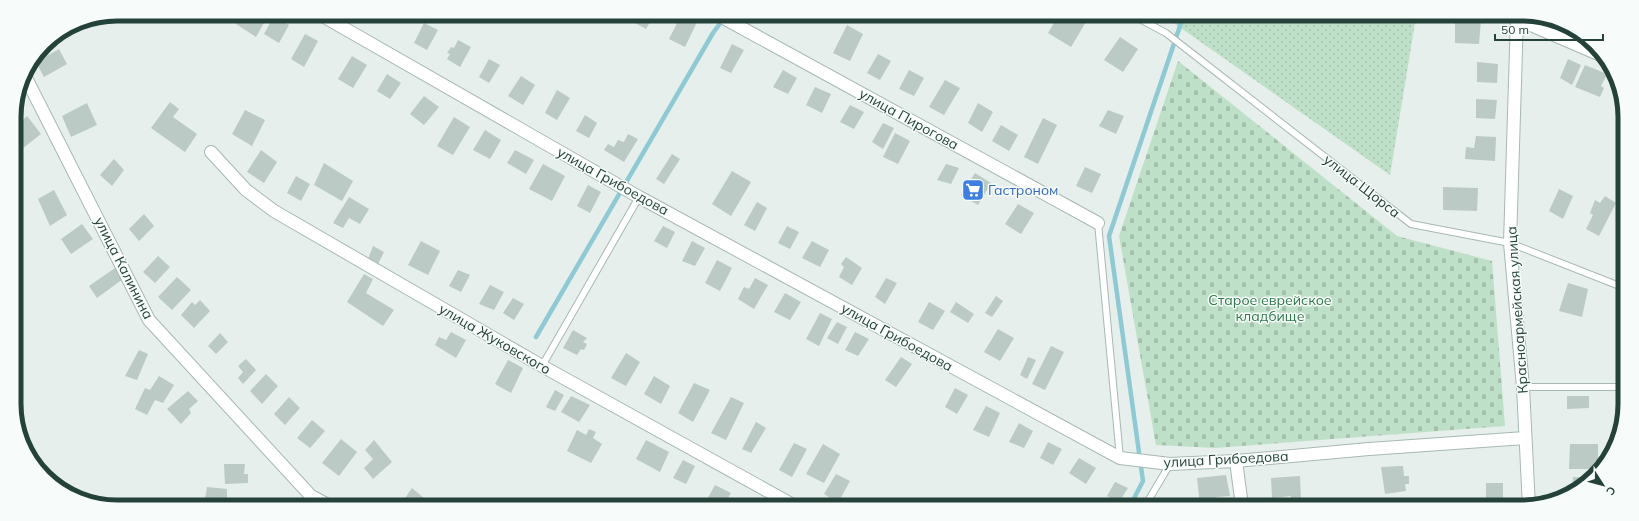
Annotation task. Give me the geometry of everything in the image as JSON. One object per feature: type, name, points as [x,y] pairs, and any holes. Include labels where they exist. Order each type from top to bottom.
[{"type":"street","name":"улица Грибоедова","points":[[333,21],[639,197],[1120,458],[1170,464],[1236,461],[1525,438]]},
{"type":"street","name":"улица Пирогова","points":[[729,21],[1098,223]]},
{"type":"street","name":"Красноармейская улица","points":[[1517,21],[1510,243],[1523,387],[1529,500]]},
{"type":"street","points":[[1524,21],[1592,51]]},
{"type":"street","name":"улица Калинина","points":[[28,81],[149,320],[311,496],[318,500]]},
{"type":"street","name":"улица Жуковского","points":[[211,152],[246,190],[274,212],[542,366],[784,500]]},
{"type":"street","points":[[1236,461],[1241,500]]},
{"type":"lane","name":"улица Щорса","points":[[1145,21],[1166,33],[1411,224],[1510,243],[1618,285]]},
{"type":"lane","points":[[542,366],[639,197]]},
{"type":"lane","points":[[1098,223],[1120,458]]},
{"type":"lane","points":[[1523,387],[1618,388]]},
{"type":"lane","points":[[1149,500],[1170,464]]},
{"type":"green space","points":[[1171,21],[1415,21],[1390,175]]},
{"type":"green space","name":"Старое еврейское кладбище","points":[[1178,61],[1397,236],[1492,261],[1505,426],[1215,448],[1156,445],[1119,236]]},
{"type":"building","points":[[238,21],[265,21],[256,37],[236,24]]},
{"type":"building","points":[[271,21],[282,21],[289,25],[279,43],[264,34]]},
{"type":"building","points":[[634,21],[651,21],[646,29]]},
{"type":"building","points":[[678,21],[698,21],[685,47],[669,39]]},
{"type":"building","points":[[1055,21],[1087,21],[1071,47],[1048,33]]},
{"type":"building","points":[[1455,21],[1481,21],[1479,44],[1455,43]]},
{"type":"building","points":[[424,23],[438,30],[427,50],[414,43]]},
{"type":"building","points":[[847,25],[863,34],[850,61],[833,53]]},
{"type":"building","points":[[305,34],[318,41],[304,67],[291,59]]},
{"type":"building","points":[[1120,37],[1138,49],[1123,72],[1104,60]]},
{"type":"building","points":[[458,40],[471,47],[460,67],[447,59],[450,54],[447,53],[451,47],[454,48]]},
{"type":"building","points":[[732,44],[744,50],[731,73],[720,68]]},
{"type":"building","points":[[59,49],[67,64],[44,77],[37,64],[41,59]]},
{"type":"building","points":[[878,54],[891,61],[880,80],[867,73]]},
{"type":"building","points":[[352,56],[367,65],[353,88],[338,79]]},
{"type":"building","points":[[489,59],[500,65],[489,83],[479,77]]},
{"type":"building","points":[[1568,59],[1581,65],[1572,85],[1560,78]]},
{"type":"building","points":[[1477,62],[1498,64],[1497,83],[1477,82]]},
{"type":"building","points":[[1585,65],[1607,74],[1601,86],[1604,88],[1600,97],[1575,87]]},
{"type":"building","points":[[783,70],[797,78],[788,94],[773,87]]},
{"type":"building","points":[[909,70],[924,78],[914,96],[899,89]]},
{"type":"building","points":[[387,74],[401,83],[390,99],[377,91]]},
{"type":"building","points":[[521,76],[535,85],[523,105],[508,96]]},
{"type":"building","points":[[945,80],[960,88],[944,115],[929,107]]},
{"type":"building","points":[[815,87],[831,94],[822,113],[806,105]]},
{"type":"building","points":[[557,90],[570,98],[557,120],[545,113]]},
{"type":"building","points":[[424,96],[439,107],[424,125],[410,114]]},
{"type":"building","points":[[1476,99],[1497,100],[1495,119],[1476,118]]},
{"type":"building","points":[[170,102],[179,109],[173,117],[197,134],[185,152],[151,128]]},
{"type":"building","points":[[87,103],[97,125],[71,137],[62,116]]},
{"type":"building","points":[[978,103],[993,112],[982,132],[968,123]]},
{"type":"building","points":[[850,105],[864,112],[854,129],[840,122]]},
{"type":"building","points":[[245,110],[265,120],[252,146],[232,134]]},
{"type":"building","points":[[1108,110],[1124,116],[1116,134],[1099,126]]},
{"type":"building","points":[[585,115],[597,123],[589,138],[576,131]]},
{"type":"building","points":[[27,116],[41,134],[21,150],[21,122]]},
{"type":"building","points":[[454,117],[470,127],[453,155],[437,146]]},
{"type":"building","points":[[1043,118],[1057,125],[1038,164],[1024,157]]},
{"type":"building","points":[[883,123],[894,128],[883,149],[872,142]]},
{"type":"building","points":[[1001,125],[1018,135],[1009,151],[992,141]]},
{"type":"building","points":[[485,130],[501,140],[490,159],[473,150]]},
{"type":"building","points":[[895,133],[910,141],[898,164],[883,157]]},
{"type":"building","points":[[628,134],[638,139],[624,162],[604,150],[608,144],[614,147],[618,140],[624,142]]},
{"type":"building","points":[[1476,136],[1496,137],[1495,161],[1465,159],[1466,147],[1474,148]]},
{"type":"building","points":[[261,150],[277,162],[264,183],[247,172]]},
{"type":"building","points":[[515,150],[534,160],[526,174],[507,163]]},
{"type":"building","points":[[672,154],[680,159],[664,184],[656,179]]},
{"type":"building","points":[[114,159],[124,170],[112,186],[100,175]]},
{"type":"building","points":[[324,163],[353,181],[342,201],[314,185]]},
{"type":"building","points":[[543,164],[565,176],[552,201],[529,189]]},
{"type":"building","points":[[946,164],[959,168],[951,184],[937,180]]},
{"type":"building","points":[[1085,167],[1101,174],[1092,193],[1076,186]]},
{"type":"building","points":[[732,171],[751,182],[731,216],[712,204]]},
{"type":"building","points":[[975,173],[991,183],[978,205],[961,195]]},
{"type":"building","points":[[296,176],[310,184],[301,201],[287,193]]},
{"type":"building","points":[[588,185],[601,192],[590,213],[577,206]]},
{"type":"building","points":[[1443,187],[1478,188],[1477,211],[1443,210]]},
{"type":"building","points":[[1559,189],[1573,196],[1563,219],[1549,211]]},
{"type":"building","points":[[54,190],[67,215],[50,226],[38,199]]},
{"type":"building","points":[[1605,196],[1616,203],[1599,236],[1586,229],[1593,215],[1590,213],[1595,200],[1600,203]]},
{"type":"building","points":[[349,197],[369,209],[360,224],[349,218],[343,228],[333,223]]},
{"type":"building","points":[[757,202],[767,208],[755,231],[744,225]]},
{"type":"building","points":[[1018,204],[1034,213],[1021,234],[1005,224]]},
{"type":"building","points":[[144,214],[154,226],[139,241],[129,229]]},
{"type":"building","points":[[82,224],[93,239],[71,254],[61,239]]},
{"type":"building","points":[[663,226],[675,232],[667,248],[654,241]]},
{"type":"building","points":[[787,226],[799,232],[790,249],[778,243]]},
{"type":"building","points":[[421,241],[440,251],[428,275],[408,265]]},
{"type":"building","points":[[692,241],[705,248],[695,266],[682,261]]},
{"type":"building","points":[[812,241],[829,250],[820,267],[802,258]]},
{"type":"building","points":[[373,246],[384,252],[378,264],[368,259]]},
{"type":"building","points":[[158,256],[170,267],[155,283],[143,272]]},
{"type":"building","points":[[846,257],[862,268],[852,285],[839,277],[844,267],[841,264]]},
{"type":"building","points":[[717,260],[732,268],[720,291],[705,283]]},
{"type":"building","points":[[115,268],[123,279],[97,298],[89,286]]},
{"type":"building","points":[[458,270],[470,275],[461,292],[449,286]]},
{"type":"building","points":[[364,274],[373,279],[366,293],[394,310],[383,326],[347,302]]},
{"type":"building","points":[[177,277],[191,290],[172,310],[158,297]]},
{"type":"building","points":[[755,278],[768,285],[754,309],[738,299],[744,287],[749,289]]},
{"type":"building","points":[[886,278],[897,283],[885,304],[875,297]]},
{"type":"building","points":[[1568,283],[1588,289],[1582,317],[1559,311]]},
{"type":"building","points":[[490,285],[504,292],[494,310],[479,304]]},
{"type":"building","points":[[785,293],[801,302],[790,320],[774,312]]},
{"type":"building","points":[[996,296],[1003,301],[992,317],[985,313]]},
{"type":"building","points":[[513,298],[524,304],[514,320],[503,313]]},
{"type":"building","points":[[200,300],[210,311],[194,328],[181,315],[192,302],[195,305]]},
{"type":"building","points":[[929,302],[945,311],[933,330],[918,322]]},
{"type":"building","points":[[956,302],[974,314],[968,323],[950,312]]},
{"type":"building","points":[[820,313],[832,319],[819,346],[806,339]]},
{"type":"building","points":[[837,322],[847,327],[838,344],[827,338]]},
{"type":"building","points":[[998,329],[1014,338],[1000,361],[984,352]]},
{"type":"building","points":[[573,330],[587,338],[583,342],[587,344],[584,350],[581,349],[577,355],[563,348]]},
{"type":"building","points":[[451,332],[466,340],[456,358],[435,345],[439,337],[446,340]]},
{"type":"building","points":[[855,332],[869,339],[858,356],[845,350]]},
{"type":"building","points":[[220,333],[228,342],[216,354],[208,346]]},
{"type":"building","points":[[1051,346],[1064,352],[1045,390],[1032,384]]},
{"type":"building","points":[[139,350],[148,354],[137,380],[125,376]]},
{"type":"building","points":[[626,353],[640,362],[626,386],[611,378]]},
{"type":"building","points":[[901,357],[912,364],[896,387],[885,380]]},
{"type":"building","points":[[1028,357],[1036,360],[1027,379],[1020,375]]},
{"type":"building","points":[[246,359],[256,370],[243,384],[238,378],[243,372],[238,366]]},
{"type":"building","points":[[508,360],[523,368],[511,393],[495,384]]},
{"type":"building","points":[[266,374],[278,386],[262,404],[250,391]]},
{"type":"building","points":[[159,376],[174,385],[163,403],[155,400],[147,415],[135,409],[145,388],[150,390]]},
{"type":"building","points":[[654,376],[670,386],[661,404],[644,394]]},
{"type":"building","points":[[694,383],[710,390],[693,422],[678,413]]},
{"type":"building","points":[[955,388],[968,395],[957,414],[945,407]]},
{"type":"building","points":[[555,390],[564,395],[555,411],[546,407]]},
{"type":"building","points":[[188,391],[198,401],[189,409],[191,413],[181,424],[167,409]]},
{"type":"building","points":[[571,396],[590,405],[579,422],[561,412]]},
{"type":"building","points":[[1567,396],[1589,396],[1589,408],[1567,409]]},
{"type":"building","points":[[289,397],[300,408],[285,425],[274,414]]},
{"type":"building","points":[[731,397],[744,403],[726,440],[711,433]]},
{"type":"building","points":[[986,406],[1000,413],[989,437],[973,430]]},
{"type":"building","points":[[312,420],[325,431],[310,448],[297,438]]},
{"type":"building","points":[[756,422],[766,428],[751,453],[742,449]]},
{"type":"building","points":[[1019,423],[1033,431],[1024,448],[1009,442]]},
{"type":"building","points":[[589,429],[596,432],[593,438],[602,444],[591,463],[567,451],[577,430],[586,435]]},
{"type":"building","points":[[341,439],[357,452],[339,476],[322,463]]},
{"type":"building","points":[[374,440],[392,462],[373,479],[364,468],[373,459],[365,450]]},
{"type":"building","points":[[646,440],[669,452],[660,472],[636,459]]},
{"type":"building","points":[[1048,442],[1062,449],[1053,465],[1040,458]]},
{"type":"building","points":[[794,443],[807,449],[792,477],[779,470]]},
{"type":"building","points":[[823,444],[840,454],[824,483],[806,474]]},
{"type":"building","points":[[1570,444],[1598,444],[1598,463],[1596,465],[1583,465],[1583,469],[1569,469]]},
{"type":"building","points":[[1079,458],[1096,468],[1086,484],[1069,473]]},
{"type":"building","points":[[683,460],[695,466],[686,484],[673,478]]},
{"type":"building","points":[[224,464],[245,464],[244,474],[248,474],[248,483],[225,484]]},
{"type":"building","points":[[1403,466],[1404,476],[1409,476],[1409,484],[1405,484],[1406,491],[1385,494],[1381,467]]},
{"type":"building","points":[[836,474],[850,481],[840,500],[833,500],[824,494]]},
{"type":"building","points":[[1226,475],[1230,496],[1216,497],[1216,500],[1199,500],[1197,478]]},
{"type":"building","points":[[1300,476],[1301,500],[1290,500],[1291,496],[1272,498],[1271,478]]},
{"type":"building","points":[[1573,477],[1583,478],[1572,485]]},
{"type":"building","points":[[1115,482],[1128,488],[1120,500],[1115,500],[1107,496]]},
{"type":"building","points":[[1486,483],[1503,483],[1503,500],[1486,500]]},
{"type":"building","points":[[715,485],[731,493],[727,500],[707,500]]},
{"type":"building","points":[[207,487],[227,489],[227,500],[205,499]]},
{"type":"building","points":[[412,488],[425,499],[424,500],[404,500]]},
{"type":"waterway","points":[[536,337],[713,33],[722,21]]},
{"type":"waterway","points":[[1133,500],[1143,481],[1109,236],[1182,21]]},
{"type":"place","name":"Гастроном","points":[[973,190]]}]
